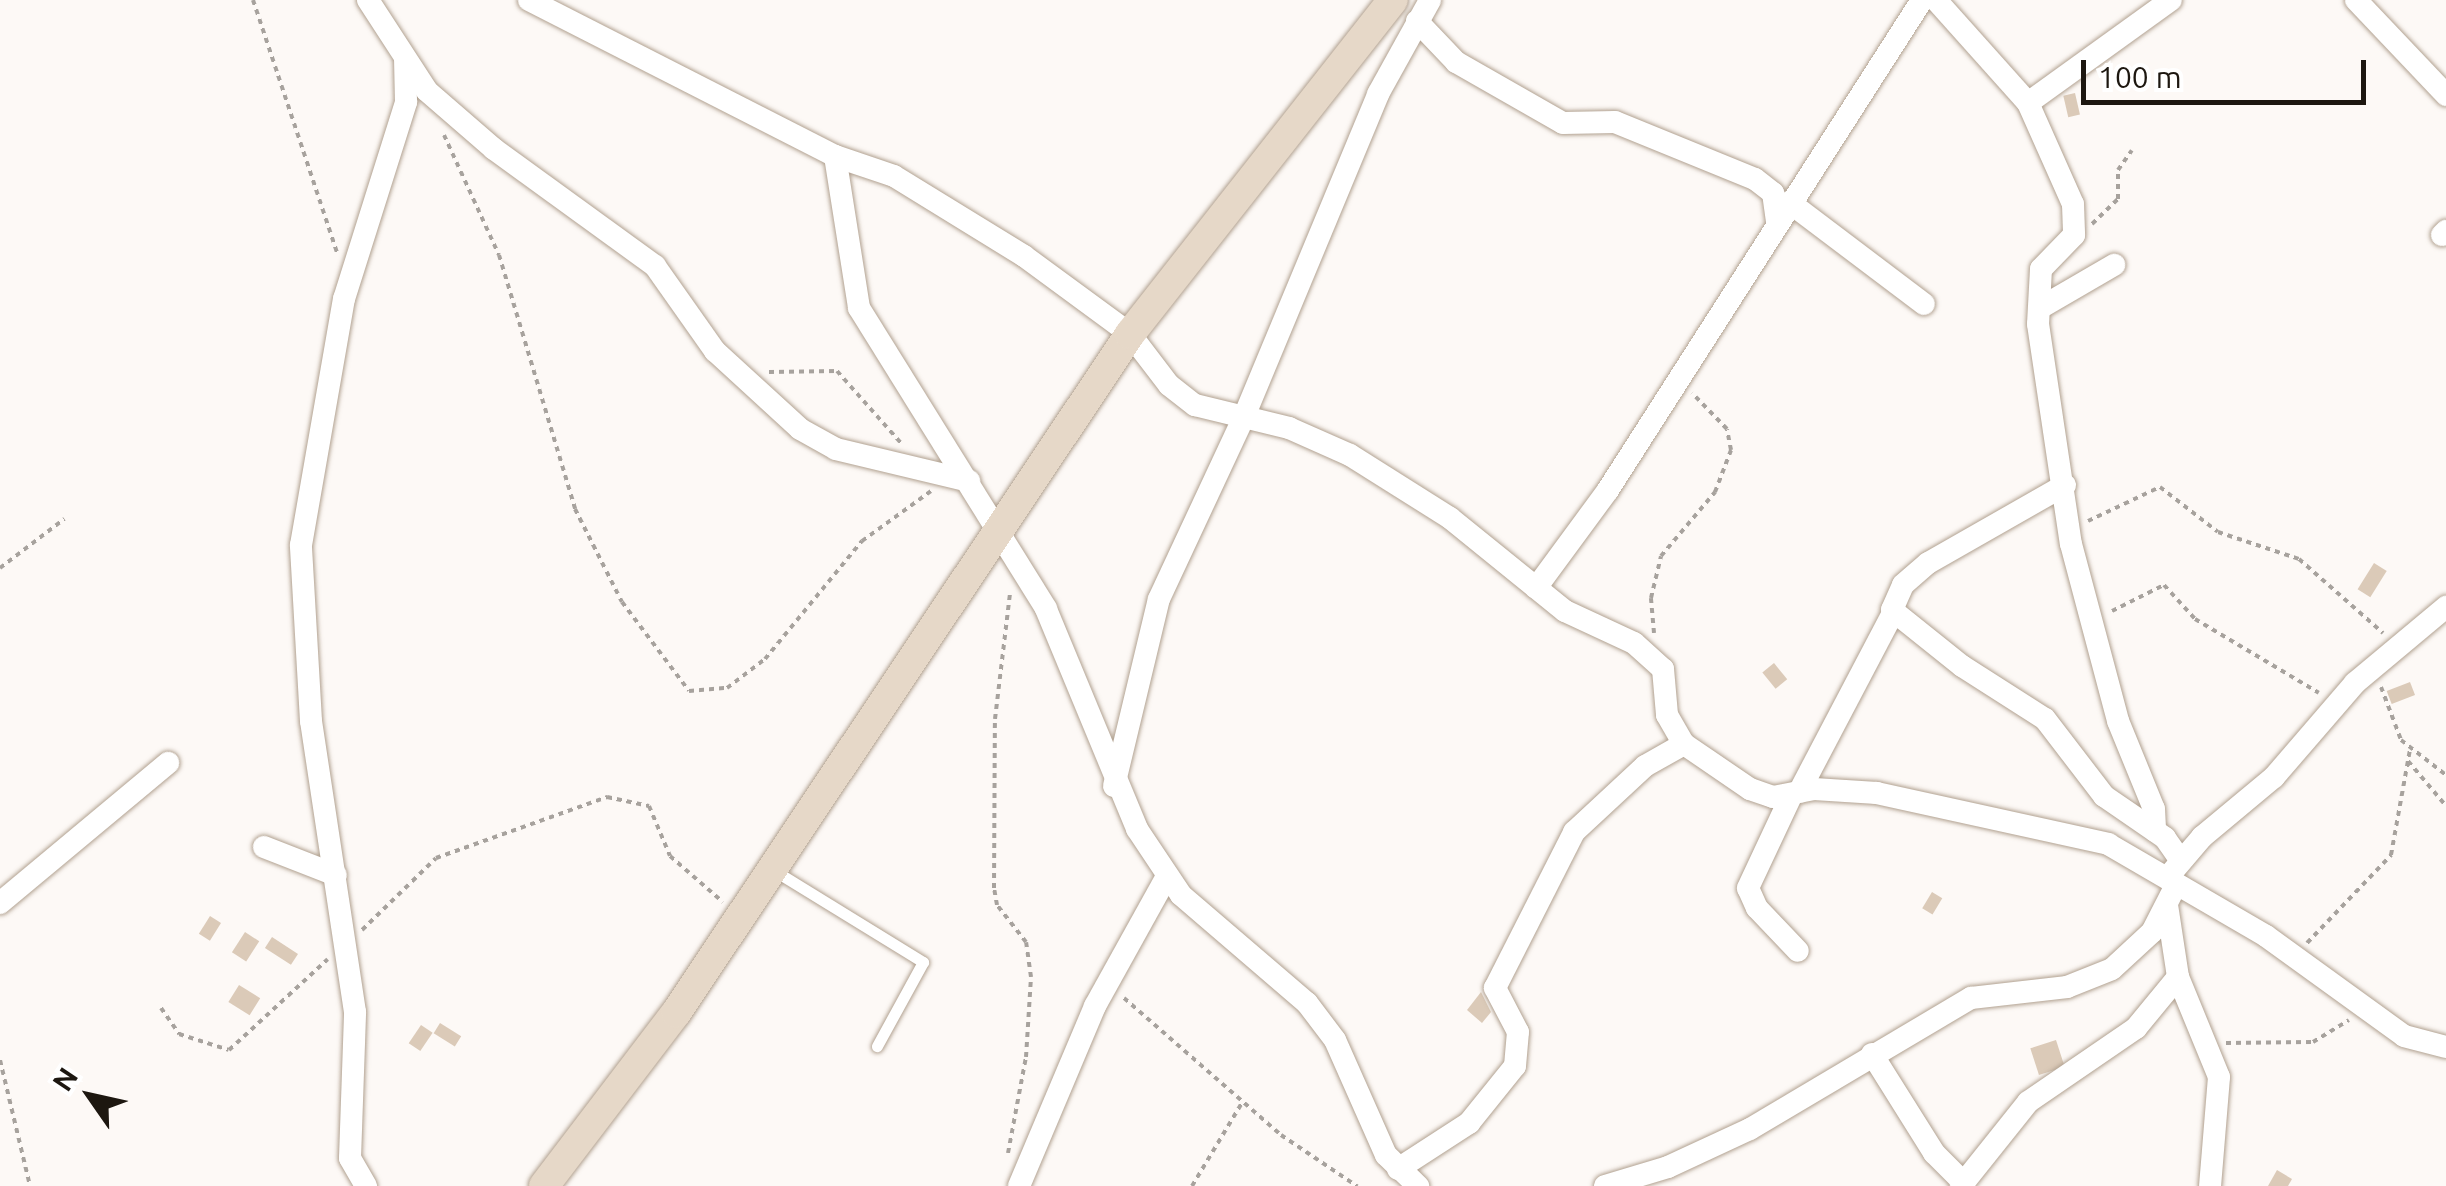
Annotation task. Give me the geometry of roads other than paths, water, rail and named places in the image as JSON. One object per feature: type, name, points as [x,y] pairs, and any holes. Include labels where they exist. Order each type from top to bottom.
[{"type":"main road","points":[[544,1186],[590,1134],[772,868],[1008,541],[1130,334],[1393,0]]},
{"type":"street","points":[[368,0],[427,91],[494,149],[655,266],[702,335],[818,441],[969,481]]},
{"type":"street","points":[[529,0],[835,156],[914,188],[1130,334],[1186,400],[1289,428],[1350,454],[1450,518],[1536,588],[1659,663],[1668,679],[1668,716],[1684,744],[1760,794],[1877,792],[2078,835],[2134,856],[2296,956],[2404,1036],[2446,1047]]},
{"type":"street","points":[[1114,786],[1154,614],[1243,418],[1299,273],[1430,0]]},
{"type":"street","points":[[1536,588],[1608,490],[1676,378],[1922,0]]},
{"type":"street","points":[[1936,0],[2028,103],[2074,204],[2075,232],[2044,263],[2040,308],[2067,524],[2092,620],[2173,882],[2178,977],[2219,1077],[2210,1186]]},
{"type":"street","points":[[2028,103],[2171,0]]},
{"type":"street","points":[[2356,0],[2446,96]]},
{"type":"street","points":[[1417,21],[1456,62],[1563,123],[1615,122],[1755,179],[1773,193],[1783,212],[1924,304]]},
{"type":"street","points":[[366,1186],[350,1158],[356,1012],[311,721],[300,545],[348,285],[406,102],[405,58]]},
{"type":"street","points":[[835,156],[844,245],[859,308],[1008,541],[1060,634],[1114,786],[1167,876],[1315,1013],[1398,1169],[1418,1186]]},
{"type":"street","points":[[2040,308],[2114,265]]},
{"type":"street","points":[[1798,950],[1757,908],[1748,888],[1894,612],[1899,590],[1928,564],[2065,484]]},
{"type":"street","points":[[1605,1186],[1668,1167],[1750,1130],[1971,998],[2067,986],[2112,968],[2152,932],[2173,882],[2274,777],[2334,706],[2376,664],[2446,607]]},
{"type":"street","points":[[1894,612],[1962,666],[2036,711],[2104,796],[2155,831]]},
{"type":"street","points":[[1398,1169],[1461,1130],[1515,1066],[1518,1032],[1495,988],[1574,832],[1644,766],[1684,744]]},
{"type":"street","points":[[0,903],[168,763]]},
{"type":"street","points":[[264,847],[336,875]]},
{"type":"street","points":[[1019,1186],[1107,983],[1167,876]]},
{"type":"street","points":[[1872,1054],[1934,1153],[1962,1184],[2028,1102],[2136,1028],[2178,977]]},
{"type":"lane","points":[[772,868],[923,962],[877,1046]]}]
